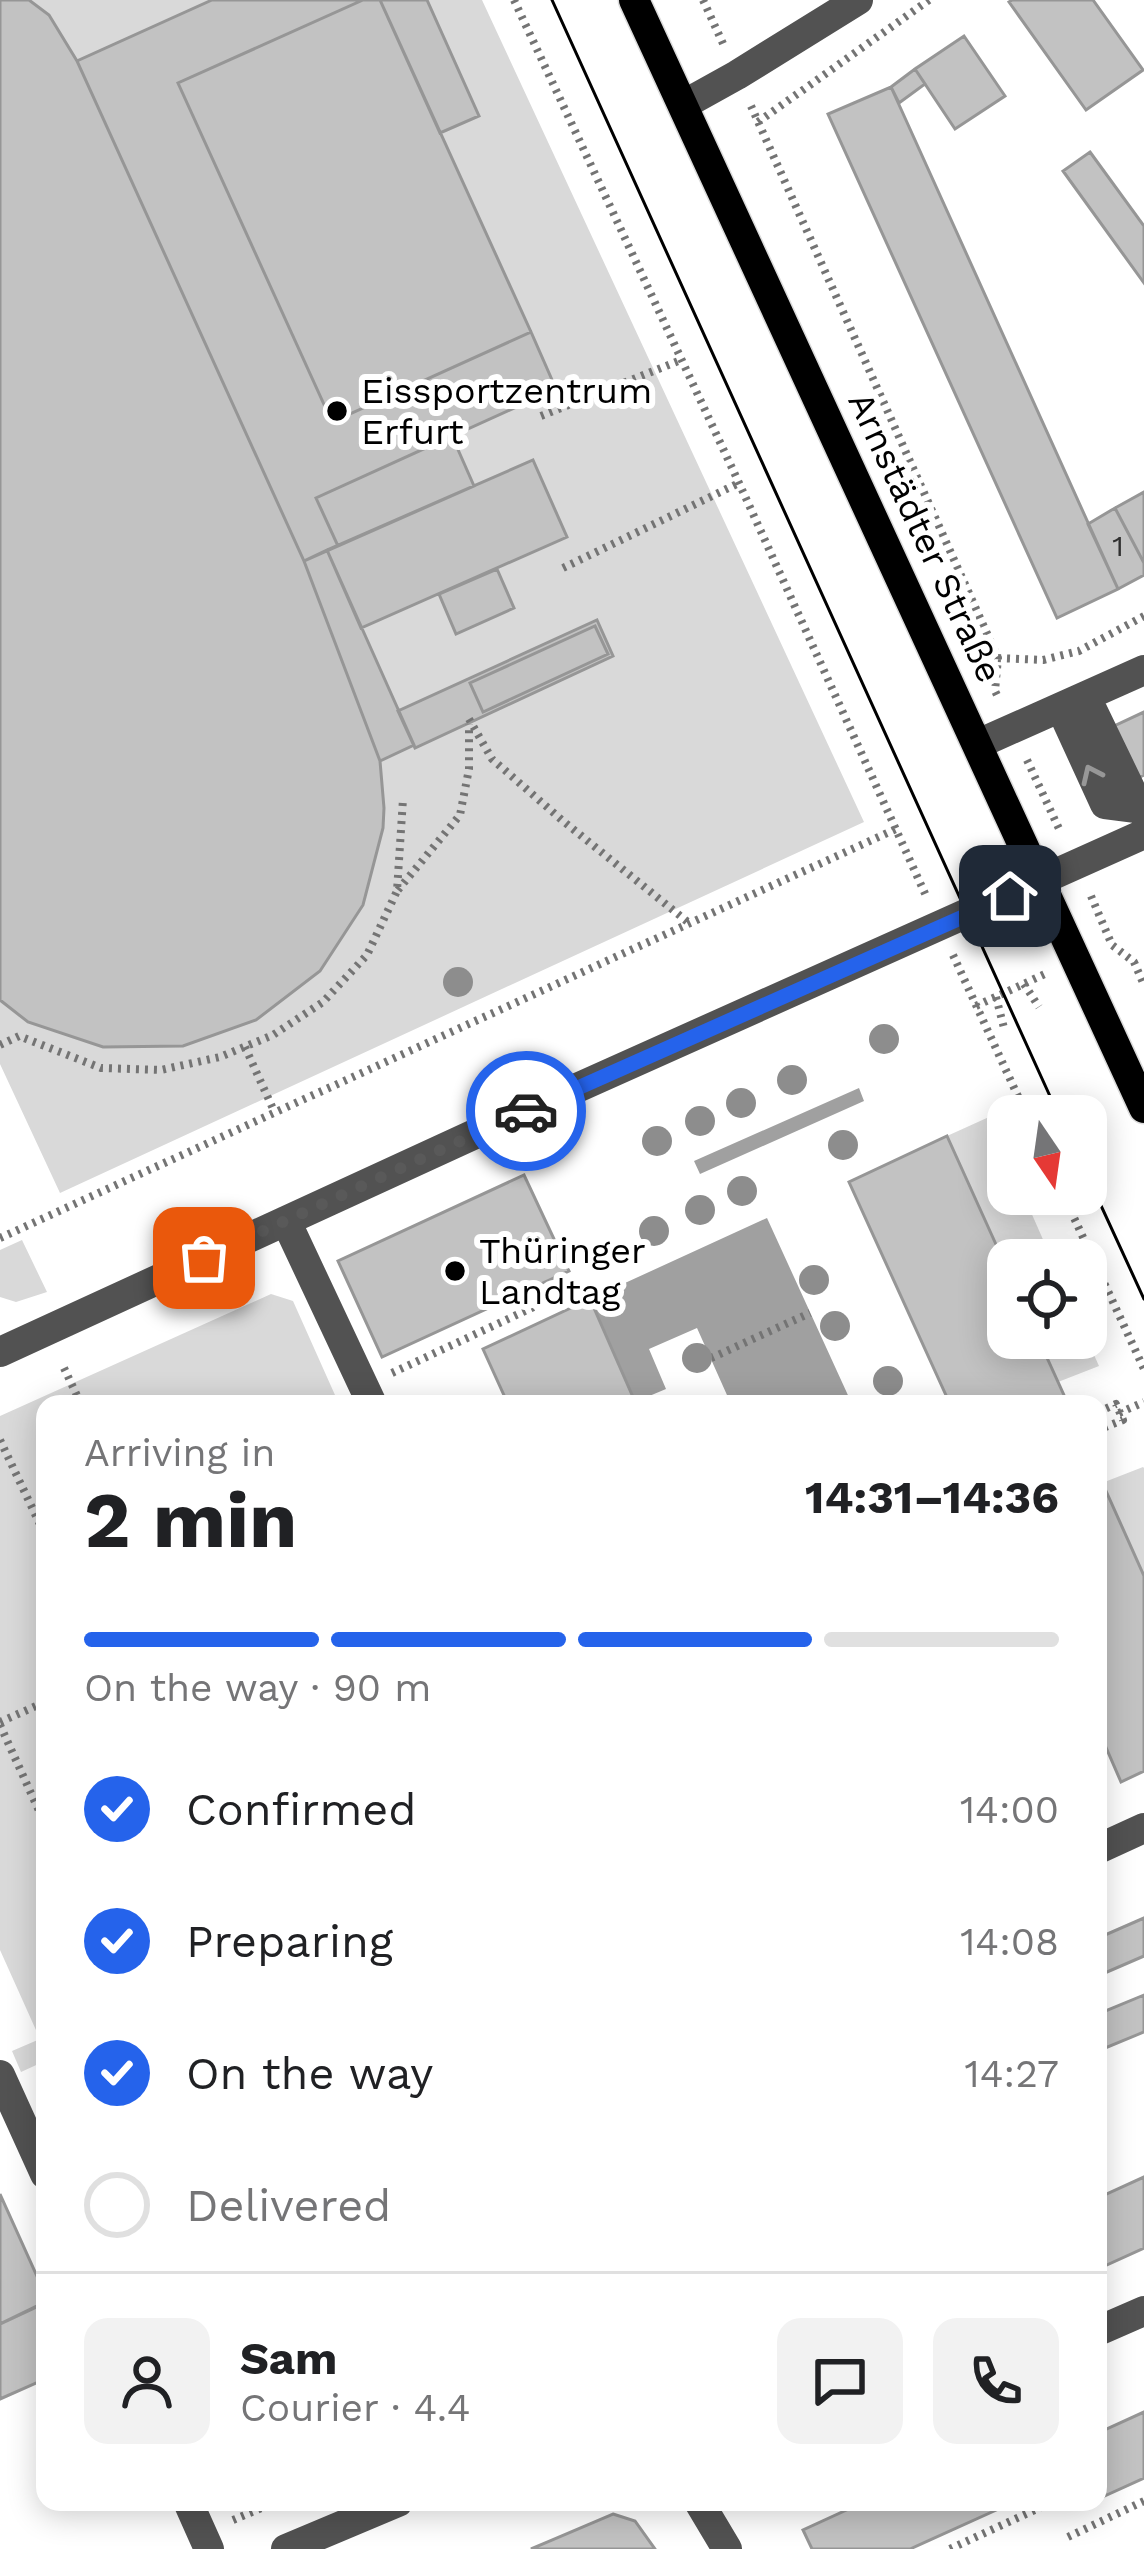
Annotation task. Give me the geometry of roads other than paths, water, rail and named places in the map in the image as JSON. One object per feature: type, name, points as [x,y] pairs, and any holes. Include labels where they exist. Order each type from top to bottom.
[{"type":"main road","name":"Arnstädter Straße","points":[[634,0],[1144,1108]]},
{"type":"street","points":[[683,105],[858,0]]},
{"type":"street","points":[[978,744],[1144,670]]},
{"type":"street","points":[[0,1352],[1076,865],[1142,818],[1073,703]]},
{"type":"street","points":[[286,1221],[368,1395]]},
{"type":"street","points":[[1107,1845],[1144,1828]]},
{"type":"street","points":[[0,2075],[36,2154]]},
{"type":"street","points":[[1107,2327],[1144,2311]]},
{"type":"street","points":[[192,2511],[205,2541]]},
{"type":"street","points":[[286,2549],[377,2511]]},
{"type":"street","points":[[704,2511],[727,2549]]},
{"type":"tram line","points":[[552,0],[1049,1095]]},
{"type":"tram line","points":[[1105,1215],[1144,1299]]},
{"type":"place","name":"Eissportzentrum Erfurt","points":[[337,411]]},
{"type":"place","name":"Thüringer Landtag","points":[[455,1271]]}]
